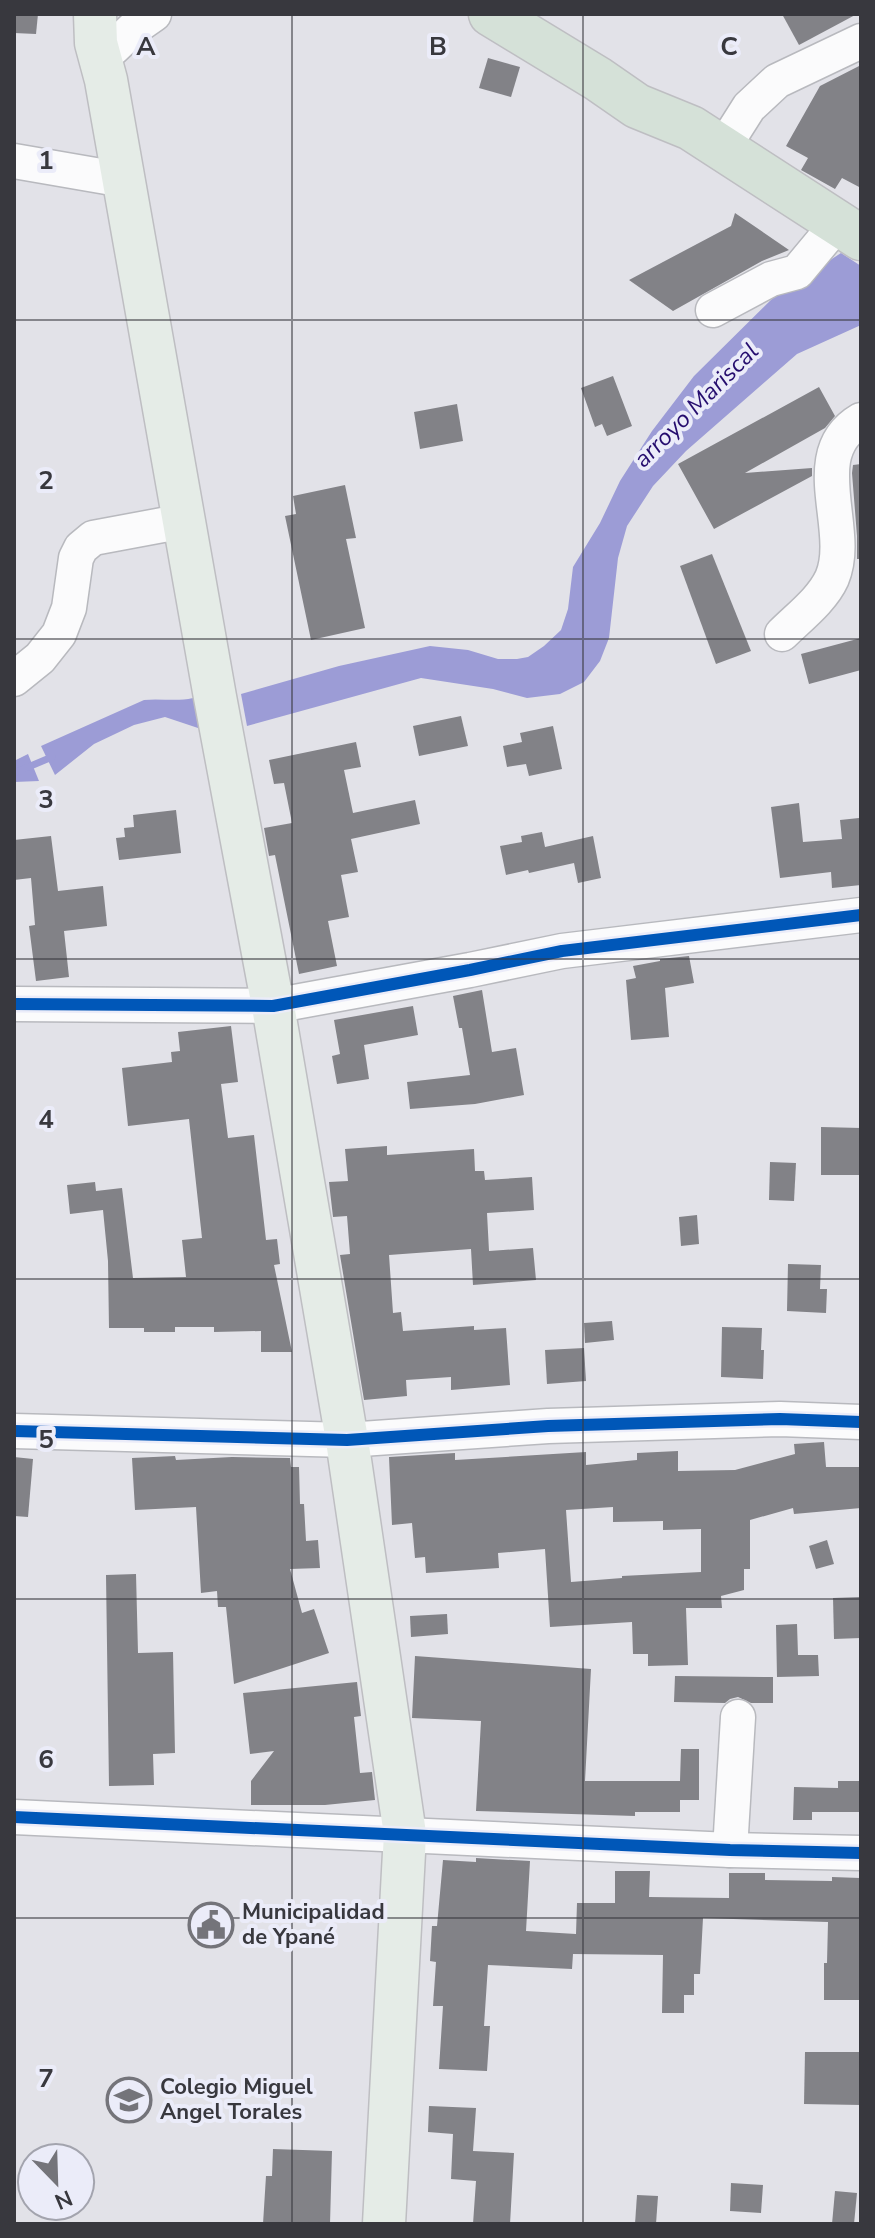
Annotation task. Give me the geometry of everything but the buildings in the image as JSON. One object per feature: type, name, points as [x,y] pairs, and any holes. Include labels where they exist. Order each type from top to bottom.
[{"type":"highway","points":[[491,14],[637,106],[707,138],[849,231]]},
{"type":"highway","points":[[536,14],[652,88],[707,138]]},
{"type":"main road","points":[[107,39],[124,180],[273,1006],[347,1440],[405,1834],[384,2224]]},
{"type":"street","points":[[107,39],[134,28],[154,14]]},
{"type":"street","points":[[707,138],[749,107],[777,81],[861,41]]},
{"type":"street","points":[[14,161],[124,180]]},
{"type":"street","points":[[713,310],[771,279],[797,272],[849,231]]},
{"type":"street","points":[[782,634],[823,593],[833,576],[836,555],[832,465],[838,443],[861,420]]},
{"type":"street","points":[[14,679],[40,658],[59,634],[69,608],[76,558],[81,548],[93,538],[184,521]]},
{"type":"street","points":[[14,1004],[273,1006],[562,951],[861,915]]},
{"type":"street","points":[[14,1431],[347,1440],[548,1426],[780,1419],[861,1422]]},
{"type":"street","points":[[730,1850],[738,1717]]},
{"type":"street","points":[[14,1817],[730,1850],[861,1853]]},
{"type":"water","points":[[841,253],[861,266],[861,325],[797,354],[686,451],[653,486],[627,526],[618,558],[609,638],[600,661],[584,682],[560,694],[527,698],[493,689],[421,678],[247,726],[241,694],[339,666],[430,646],[468,650],[498,659],[517,659],[528,657],[544,646],[561,630],[568,609],[573,567],[600,523],[620,481],[652,431],[694,376],[775,296]]},
{"type":"water","points":[[193,698],[201,729],[165,717],[134,725],[94,744],[55,775],[41,746],[144,700]]},
{"type":"water","points":[[28,754],[39,781],[14,782],[14,761]]},
{"type":"waterway","name":"arroyo Mariscal","points":[[14,773],[52,757]]},
{"type":"cycle path","points":[[14,1004],[273,1006],[562,951],[861,915]]},
{"type":"cycle path","points":[[14,1431],[347,1440],[548,1426],[780,1419],[861,1422]]},
{"type":"cycle path","points":[[14,1817],[730,1850],[861,1853]]},
{"type":"place","name":"Municipalidad de Ypané","points":[[211,1925]]},
{"type":"place","name":"Colegio Miguel Angel Torales","points":[[129,2100]]}]
